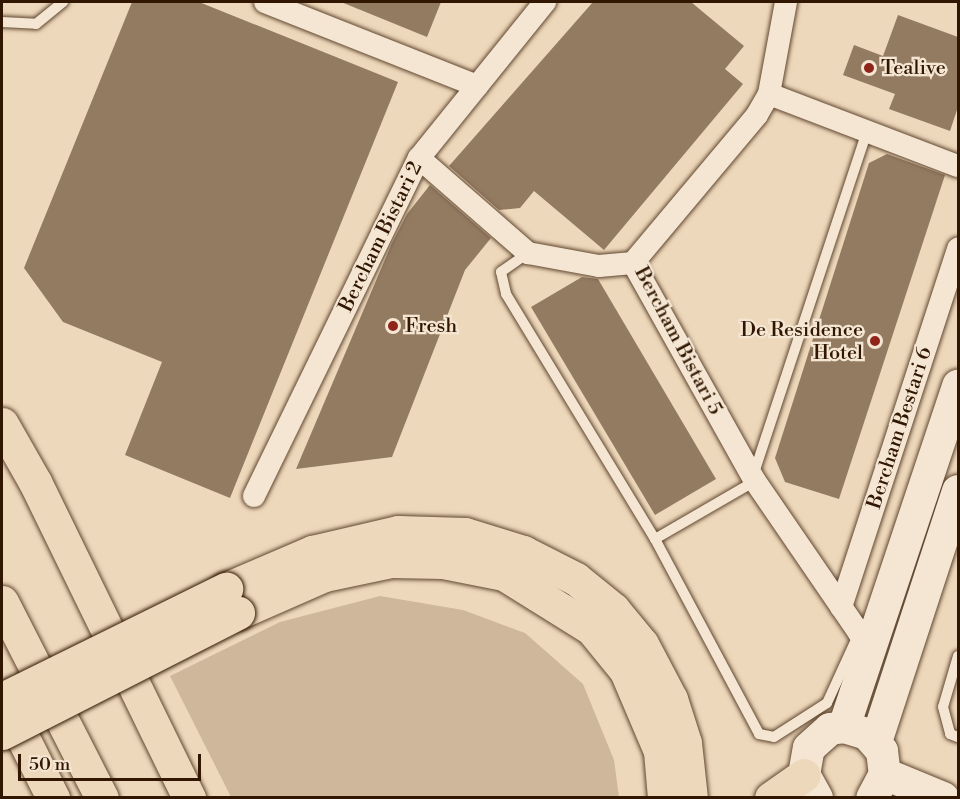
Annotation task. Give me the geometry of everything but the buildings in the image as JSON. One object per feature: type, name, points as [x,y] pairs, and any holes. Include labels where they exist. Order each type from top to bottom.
[{"type":"main road","points":[[2,424],[35,482],[189,798]]},
{"type":"main road","points":[[2,733],[232,601],[312,552],[398,532],[465,534],[523,552],[576,579],[613,609],[642,644],[672,699],[684,743],[691,798]]},
{"type":"main road","points":[[2,699],[232,601],[324,575],[391,561],[443,562],[504,574],[592,629],[626,671],[660,751],[664,798]]},
{"type":"main road","points":[[2,602],[102,798]]},
{"type":"main road","points":[[2,694],[53,798]]},
{"type":"main road","points":[[771,798],[811,786]]},
{"type":"street","points":[[265,2],[477,86]]},
{"type":"street","name":"Bercham Bistari 2","points":[[254,496],[419,158],[545,2]]},
{"type":"street","name":"Bercham Bistari 5","points":[[786,2],[769,94],[757,115],[633,263],[754,479],[841,607],[867,637]]},
{"type":"street","points":[[769,94],[958,166]]},
{"type":"street","points":[[419,158],[528,253],[599,267],[633,263]]},
{"type":"street","name":"Bercham Bestari 6","points":[[841,607],[958,249]]},
{"type":"street","points":[[844,727],[867,637],[958,386]]},
{"type":"street","points":[[943,798],[884,789],[876,742],[958,491]]},
{"type":"street","points":[[867,637],[890,652],[897,678]]},
{"type":"street","points":[[811,786],[809,748],[818,737],[844,727],[876,742]]},
{"type":"lane","points":[[2,22],[36,24],[63,2]]},
{"type":"lane","points":[[655,539],[754,479],[867,132]]},
{"type":"lane","points":[[528,253],[501,272],[506,294],[655,539],[759,734],[766,737],[827,703],[867,637]]},
{"type":"lane","points":[[958,656],[943,707],[950,734],[958,737]]},
{"type":"shaded area","points":[[380,596],[463,610],[525,633],[583,684],[614,760],[619,797],[231,797],[170,676],[280,622]]},
{"type":"place","name":"Tealive","points":[[869,68]]},
{"type":"place","name":"Fresh","points":[[393,326]]},
{"type":"place","name":"De Residence Hotel","points":[[875,341]]}]
